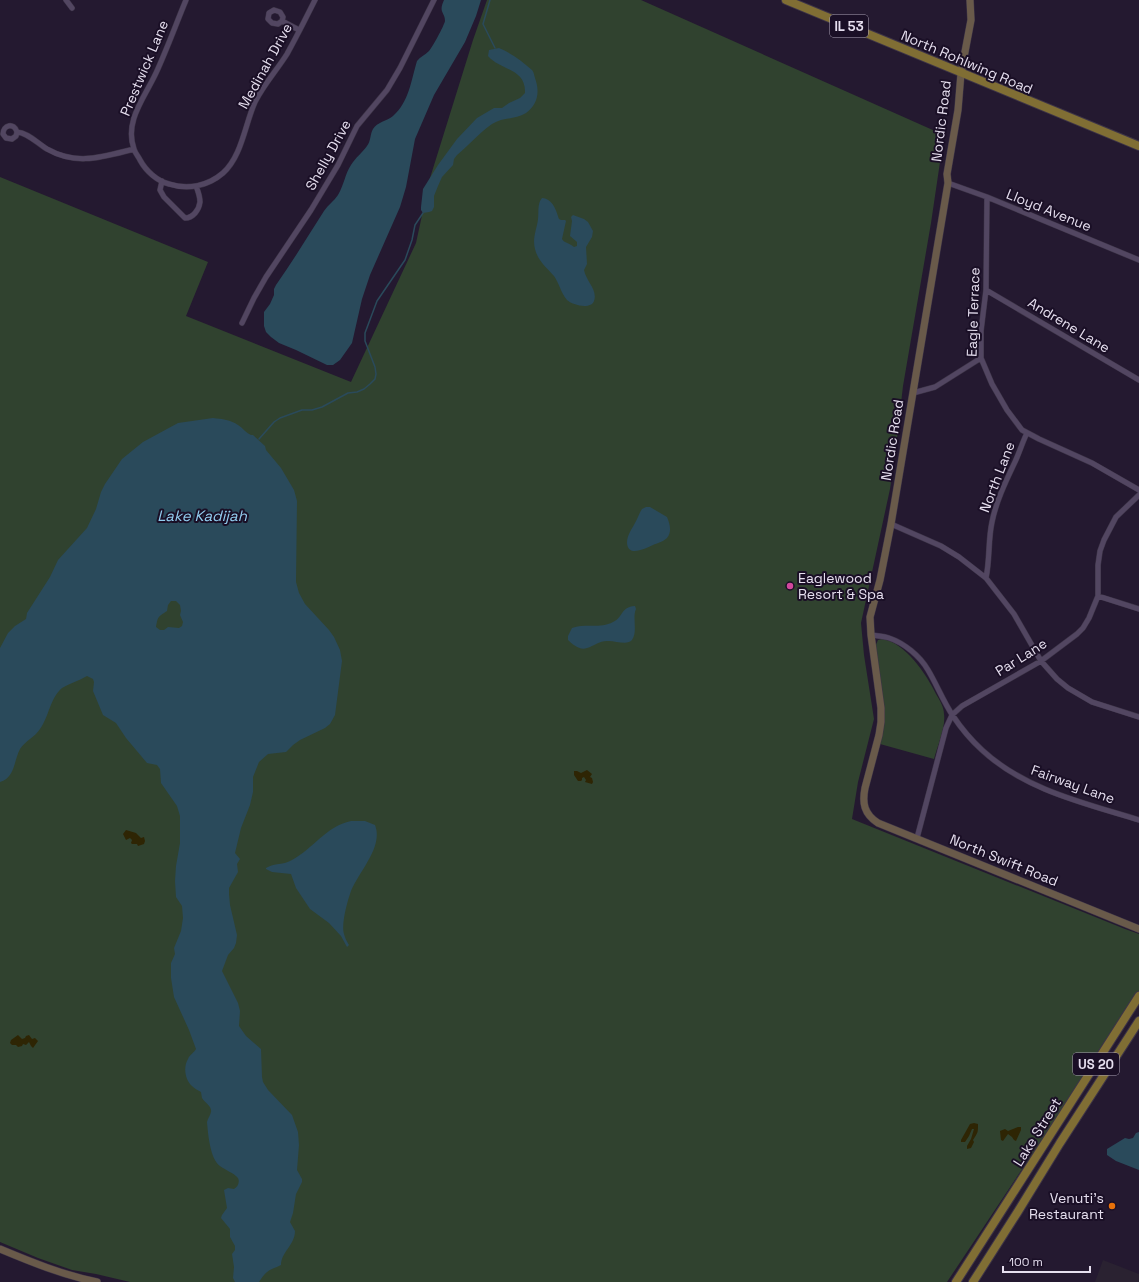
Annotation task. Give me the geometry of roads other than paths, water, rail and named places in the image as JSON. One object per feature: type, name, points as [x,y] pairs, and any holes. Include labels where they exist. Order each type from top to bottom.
[{"type":"main road","name":"North Rohlwing Road","points":[[786,0],[1139,146]]},
{"type":"main road","name":"Lake Street","points":[[956,1282],[1049,1139],[1139,996]]},
{"type":"main road","name":"Lake Street","points":[[974,1282],[1060,1143],[1139,1021]]},
{"type":"street","points":[[66,0],[72,8]]},
{"type":"street","name":"Prestwick Lane","points":[[186,0],[156,74],[136,112],[132,131],[134,149],[144,167],[152,175],[162,181],[180,187],[196,186],[209,182]]},
{"type":"street","name":"Medinah Drive","points":[[209,182],[222,173],[233,161],[256,101],[287,53],[315,0]]},
{"type":"street","name":"Shelly Drive","points":[[242,323],[266,277],[298,231],[338,165],[357,126],[387,90],[400,68],[434,0]]},
{"type":"street","name":"Nordic Road","points":[[865,809],[863,804],[864,792],[881,722],[870,618],[880,580],[891,524],[948,183],[947,174],[958,110],[961,73],[971,20],[970,0]]},
{"type":"street","points":[[282,21],[299,30]]},
{"type":"street","points":[[17,132],[23,133],[41,146],[56,153],[74,158],[95,158],[134,149]]},
{"type":"street","points":[[162,181],[160,190],[164,197],[185,218],[194,216],[200,204],[196,186]]},
{"type":"street","name":"Lloyd Avenue","points":[[948,183],[986,197],[1139,260]]},
{"type":"street","name":"Eagle Terrace","points":[[986,197],[986,290],[981,358],[992,384],[1007,410],[1022,430],[1092,463],[1139,490]]},
{"type":"street","name":"Andrene Lane","points":[[986,290],[1139,380]]},
{"type":"street","points":[[913,393],[935,387],[981,358]]},
{"type":"street","name":"North Lane","points":[[986,578],[989,564],[991,529],[996,506],[1027,433]]},
{"type":"street","name":"Par Lane","points":[[952,715],[962,706],[1041,661],[1070,640],[1083,628],[1098,596],[1098,565],[1100,551],[1104,540],[1116,518],[1139,495]]},
{"type":"street","points":[[891,524],[940,546],[959,557],[986,578],[1014,614],[1041,661],[1057,679],[1068,688],[1092,702],[1139,717]]},
{"type":"street","points":[[1098,596],[1139,609]]},
{"type":"street","name":"Fairway Lane","points":[[871,636],[888,637],[896,640],[916,656],[928,669],[952,715],[968,737],[1001,766],[1023,779],[1055,794],[1139,820]]},
{"type":"street","points":[[917,838],[946,728],[952,715]]},
{"type":"street","name":"North Swift Road","points":[[865,809],[870,817],[878,823],[1139,929]]},
{"type":"street","points":[[0,1249],[56,1270],[97,1282]]},
{"type":"water","points":[[444,0],[481,0],[465,42],[434,95],[415,139],[406,187],[400,207],[370,275],[362,299],[352,343],[340,360],[333,365],[327,365],[279,343],[271,337],[266,332],[264,326],[264,312],[274,295],[276,285],[324,211],[338,195],[347,172],[368,144],[373,129],[377,125],[391,118],[403,104],[409,91],[417,61],[431,49],[444,24],[445,18],[442,12],[442,4]]},
{"type":"water","points":[[499,48],[508,52],[533,71],[537,83],[538,93],[535,102],[526,113],[513,118],[500,120],[492,124],[457,155],[454,159],[453,165],[442,177],[434,196],[434,207],[432,211],[423,213],[421,207],[423,189],[457,139],[477,118],[494,108],[502,108],[520,98],[525,93],[524,85],[517,74],[499,65],[488,56],[489,50]]},
{"type":"water","points":[[542,198],[549,200],[559,219],[566,221],[562,239],[564,241],[574,247],[577,246],[577,242],[570,236],[572,221],[571,217],[573,215],[588,222],[593,231],[592,237],[586,247],[587,264],[584,270],[595,297],[592,304],[581,306],[569,302],[554,276],[543,264],[536,253],[534,237],[540,200]]},
{"type":"water","name":"Lake Kadijah","points":[[213,418],[232,422],[240,426],[249,434],[253,435],[265,446],[266,450],[281,468],[294,490],[297,501],[296,582],[299,593],[305,604],[334,637],[340,650],[342,661],[335,715],[330,724],[300,740],[286,752],[268,754],[259,762],[253,777],[253,792],[250,805],[241,828],[235,853],[240,859],[237,864],[238,872],[229,888],[230,905],[237,935],[234,948],[228,955],[222,971],[238,1003],[240,1011],[239,1026],[246,1036],[261,1049],[263,1082],[268,1090],[292,1115],[298,1132],[299,1145],[297,1170],[302,1179],[296,1194],[290,1222],[295,1231],[293,1240],[283,1256],[281,1265],[268,1271],[259,1282],[235,1282],[233,1278],[234,1267],[232,1254],[235,1250],[235,1246],[230,1237],[230,1229],[221,1218],[227,1208],[224,1190],[228,1188],[234,1189],[239,1180],[220,1166],[214,1158],[210,1146],[207,1122],[211,1110],[202,1098],[201,1092],[194,1088],[190,1083],[186,1073],[186,1062],[196,1049],[174,997],[171,978],[171,963],[175,954],[174,948],[181,931],[183,918],[182,906],[176,897],[175,881],[180,843],[180,816],[177,806],[161,783],[160,769],[157,765],[147,763],[126,738],[116,723],[103,715],[93,691],[93,679],[87,676],[65,686],[58,692],[40,729],[20,749],[9,777],[0,782],[0,648],[8,633],[15,626],[26,619],[27,613],[50,577],[58,560],[87,528],[105,484],[122,459],[143,442],[178,423]],"holes":[[[171,601],[176,601],[180,605],[180,615],[183,622],[182,626],[179,628],[168,627],[164,630],[160,630],[156,627],[158,619],[167,611],[168,605]]]},
{"type":"water","points":[[650,507],[667,517],[670,525],[670,533],[667,538],[642,550],[630,550],[628,548],[627,540],[642,509]]},
{"type":"water","points":[[635,606],[635,633],[630,642],[624,643],[604,641],[582,649],[576,647],[568,640],[568,636],[572,628],[608,624],[619,618],[627,608]]},
{"type":"water","points":[[351,821],[365,821],[375,825],[377,834],[373,851],[353,886],[347,903],[343,930],[349,945],[347,947],[341,936],[329,923],[310,909],[296,888],[291,874],[272,872],[266,868],[292,860],[334,828]]},
{"type":"water","points":[[1139,1132],[1139,1170],[1116,1161],[1107,1155],[1107,1149],[1125,1138],[1133,1138],[1136,1133]]},
{"type":"waterway","points":[[490,0],[483,24],[495,48]]},
{"type":"waterway","points":[[259,439],[274,422],[280,418],[302,410],[312,410],[322,407],[348,393],[357,392],[364,389],[375,379],[375,367],[365,341],[365,333],[377,301],[405,260],[412,240],[415,225],[423,213]]},
{"type":"place","name":"Eaglewood Resort & Spa","points":[[790,586]]},
{"type":"place","name":"Venuti's Restaurant","points":[[1112,1206]]}]
